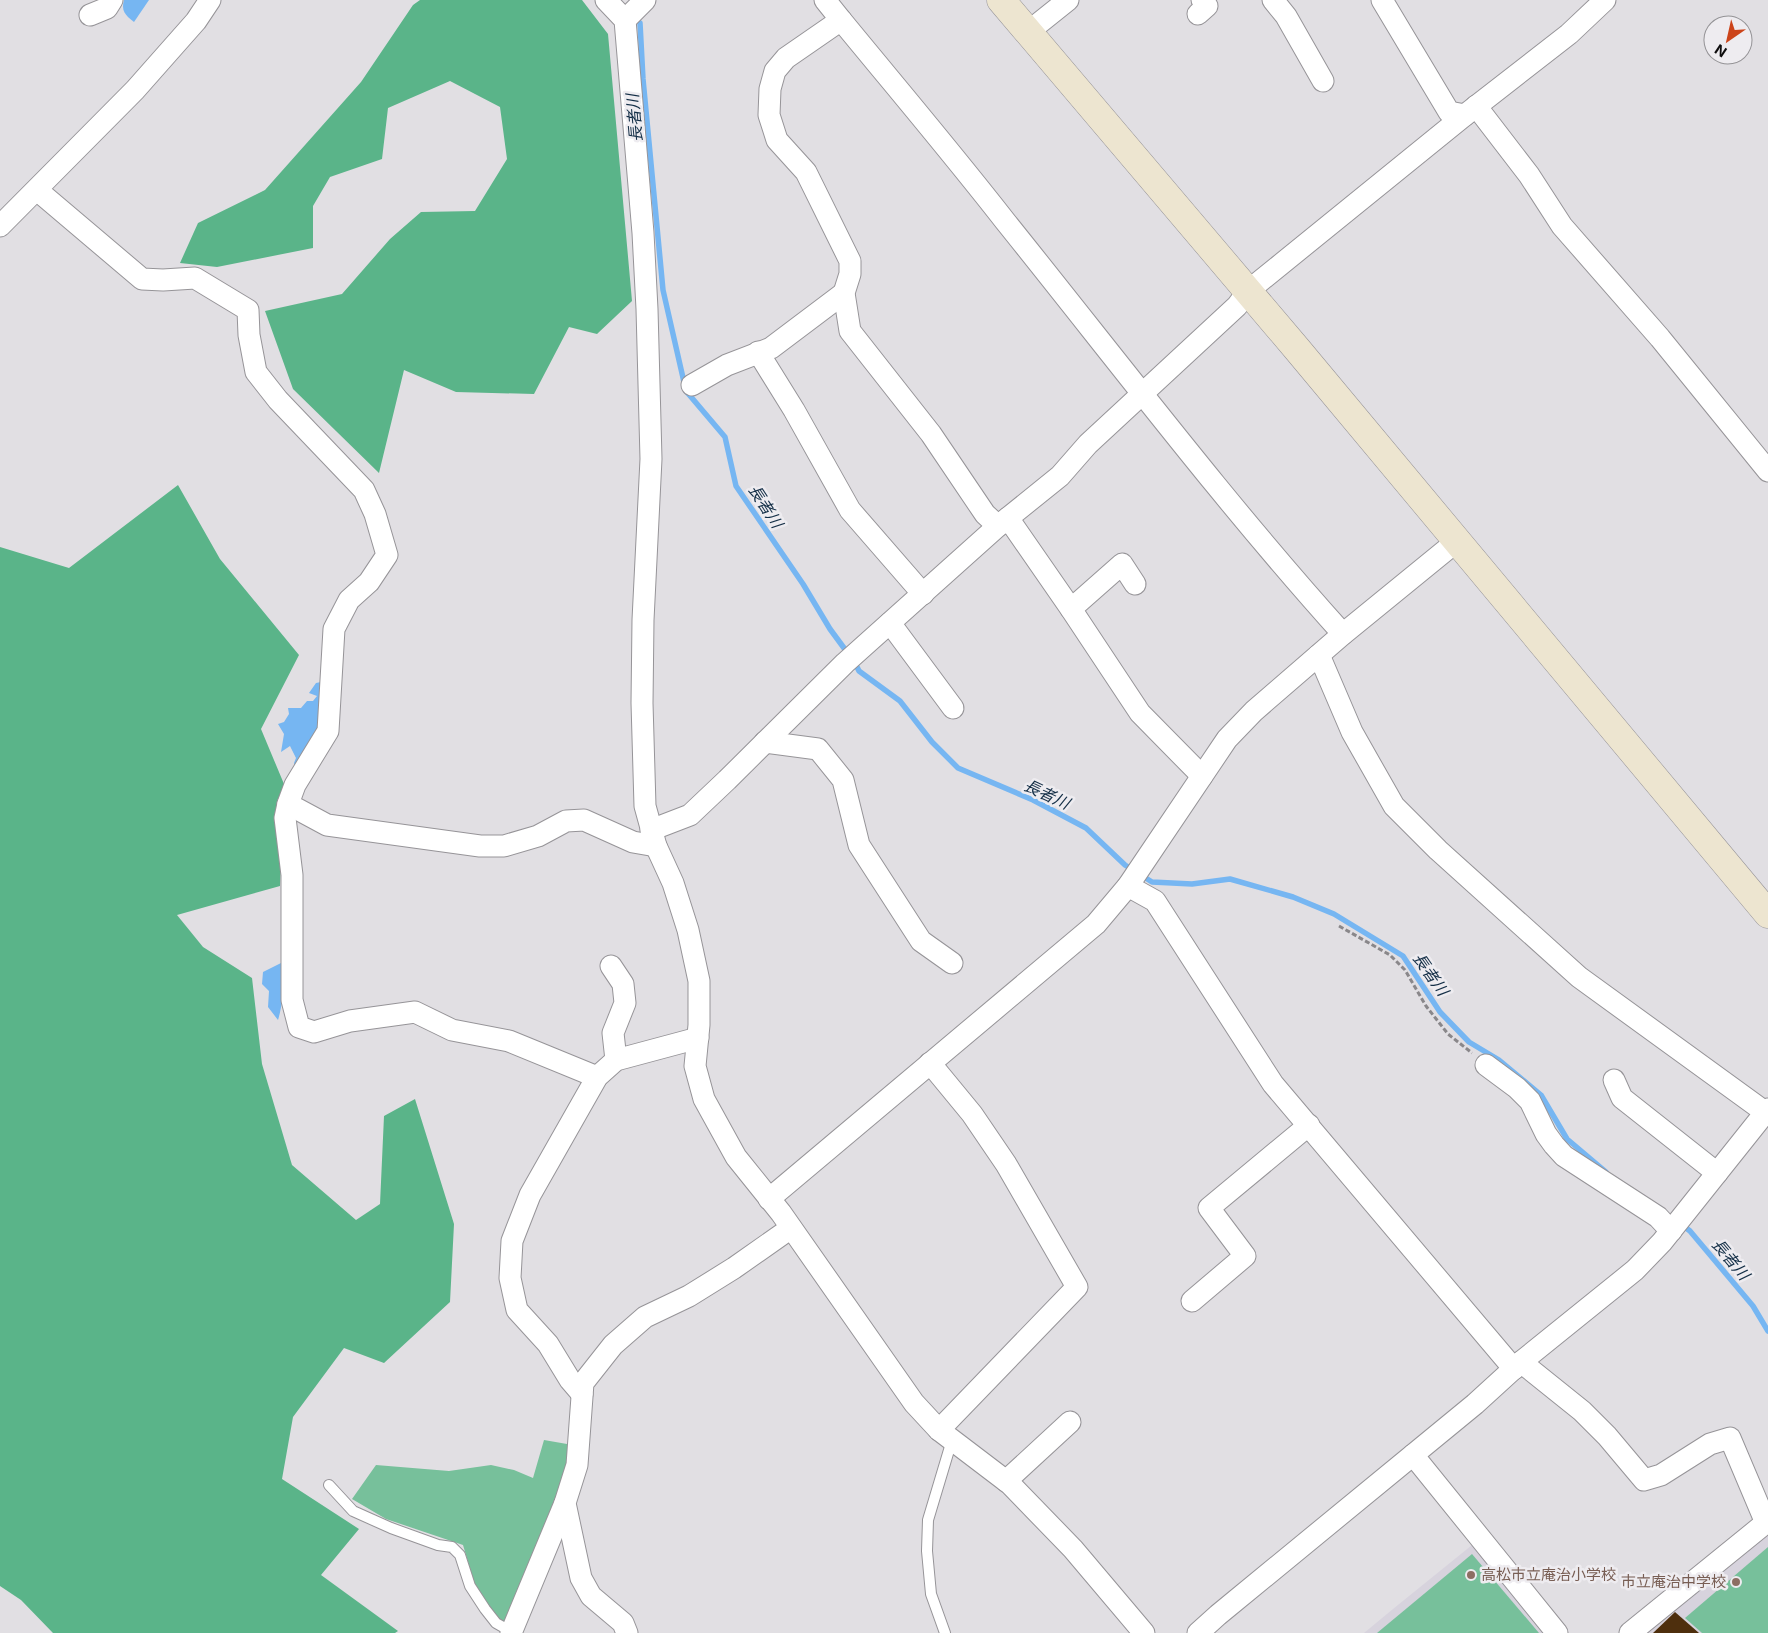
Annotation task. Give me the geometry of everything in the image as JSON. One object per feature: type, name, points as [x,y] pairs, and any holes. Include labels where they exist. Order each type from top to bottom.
[{"type":"street","points":[[90,15],[107,8],[112,0]]},
{"type":"street","points":[[0,226],[135,90],[196,21],[210,0]]},
{"type":"street","points":[[606,0],[625,20],[643,233],[648,319],[651,459],[643,620],[642,703],[645,806],[654,838],[673,883],[692,947],[699,981],[698,1038],[694,1066],[704,1099],[736,1157],[770,1198],[914,1403],[946,1435],[1006,1481],[1073,1549],[1144,1633]]},
{"type":"street","points":[[625,20],[645,0]]},
{"type":"street","points":[[825,0],[1004,219],[1142,394],[1297,584],[1342,634]]},
{"type":"street","points":[[1001,0],[1248,291],[1768,914]]},
{"type":"street","points":[[1028,32],[1068,0]]},
{"type":"street","points":[[1273,0],[1286,16],[1322,81]]},
{"type":"street","points":[[1382,0],[1449,112],[1471,111]]},
{"type":"street","points":[[288,804],[327,826],[480,846],[504,846],[538,836],[566,821],[584,820],[633,842],[654,838],[690,815],[851,658],[1003,522],[1060,476],[1088,444],[1237,306],[1248,291],[1569,34],[1605,0]]},
{"type":"street","points":[[841,20],[786,58],[775,71],[770,89],[769,115],[778,140],[806,172],[850,261],[850,274],[844,294],[850,331],[931,434],[985,514],[1003,522],[1071,609],[1140,713],[1202,776]]},
{"type":"street","points":[[1471,111],[1529,175],[1562,226],[1660,338],[1768,471]]},
{"type":"street","points":[[37,190],[142,279],[195,278],[248,310],[249,335],[256,372],[278,400],[364,490],[375,514],[387,555],[369,582],[349,600],[334,629],[328,731],[295,785],[285,818],[292,875],[292,1000],[300,1027],[314,1032],[350,1020],[415,1012],[452,1030],[509,1041],[598,1076]]},
{"type":"street","points":[[692,385],[727,365],[771,348],[844,294]]},
{"type":"street","points":[[758,352],[794,410],[850,510],[923,594]]},
{"type":"street","points":[[770,1198],[1096,924],[1134,877],[1227,740],[1254,711],[1342,634],[1457,541]]},
{"type":"street","points":[[1071,609],[1122,564],[1135,584]]},
{"type":"street","points":[[890,623],[952,708]]},
{"type":"street","points":[[1198,1633],[1475,1404],[1518,1365],[1635,1270],[1677,1224],[1767,1110],[1579,977],[1438,850],[1394,806],[1352,732],[1319,655]]},
{"type":"street","points":[[765,742],[818,749],[843,780],[860,845],[921,940],[952,963]]},
{"type":"street","points":[[1134,877],[1155,901],[1273,1084],[1518,1365],[1582,1411],[1607,1436],[1644,1480],[1661,1475],[1710,1444],[1730,1438],[1767,1522],[1630,1633]]},
{"type":"street","points":[[611,966],[623,984],[625,1003],[613,1033],[616,1060]]},
{"type":"street","points":[[582,1394],[570,1380],[548,1344],[517,1310],[510,1278],[512,1241],[530,1195],[598,1076],[616,1060],[698,1038]]},
{"type":"street","points":[[930,1063],[972,1114],[1006,1164],[1078,1287],[946,1435]]},
{"type":"street","points":[[1486,1065],[1518,1088],[1530,1101],[1546,1134],[1564,1156],[1658,1217],[1677,1224]]},
{"type":"street","points":[[1614,1080],[1622,1098],[1717,1173]]},
{"type":"street","points":[[1192,1301],[1245,1256],[1209,1208],[1309,1125]]},
{"type":"street","points":[[511,1632],[565,1503],[578,1465],[583,1383],[613,1345],[646,1317],[689,1296],[734,1268],[791,1228]]},
{"type":"street","points":[[1006,1481],[1070,1422]]},
{"type":"street","points":[[1413,1455],[1557,1633]]},
{"type":"street","points":[[565,1503],[581,1578],[591,1596],[623,1623],[627,1633]]},
{"type":"lane","points":[[945,1633],[931,1594],[927,1551],[928,1520],[946,1435]]},
{"type":"lane","points":[[329,1486],[353,1510],[391,1528],[452,1547],[460,1554],[470,1586],[484,1609],[496,1623],[511,1632]]},
{"type":"path","points":[[1339,926],[1390,955],[1405,970],[1426,1006],[1448,1034],[1486,1065]]},
{"type":"shaded area","name":"市立庵治中学校","points":[[1768,1531],[1768,1633],[1638,1633]]},
{"type":"shaded area","name":"高松市立庵治小学校","points":[[1477,1541],[1554,1633],[1364,1633],[1393,1609]]},
{"type":"green space","points":[[420,0],[582,0],[608,34],[632,301],[597,334],[569,327],[534,394],[456,392],[404,370],[379,473],[293,389],[265,311],[342,294],[390,239],[421,212],[475,211],[507,159],[500,107],[450,81],[388,108],[382,159],[330,177],[313,206],[313,248],[217,267],[180,263],[198,223],[265,190],[361,82],[413,5]]},
{"type":"green space","points":[[178,485],[220,559],[299,655],[261,729],[284,784],[280,886],[177,915],[203,947],[252,978],[262,1064],[292,1165],[356,1220],[380,1204],[384,1116],[415,1099],[454,1224],[450,1302],[384,1363],[344,1348],[293,1417],[282,1479],[359,1529],[321,1575],[398,1631],[395,1633],[53,1633],[21,1600],[0,1586],[0,547],[69,568]]},
{"type":"green space","points":[[544,1440],[567,1444],[568,1465],[506,1625],[491,1613],[474,1582],[463,1545],[386,1519],[352,1499],[376,1465],[449,1471],[491,1465],[514,1470],[533,1478]]},
{"type":"green space","name":"市立庵治中学校","points":[[1768,1547],[1768,1633],[1702,1633],[1685,1618]]},
{"type":"green space","name":"高松市立庵治小学校","points":[[1472,1554],[1539,1633],[1377,1633]]},
{"type":"water","points":[[124,0],[149,0],[134,22],[124,12]]},
{"type":"water","points":[[321,682],[322,730],[296,770],[294,763],[296,758],[290,746],[281,752],[284,734],[278,724],[284,722],[289,714],[288,708],[301,708],[307,701],[313,701],[317,696],[309,693],[316,683]]},
{"type":"water","points":[[283,962],[282,998],[278,1020],[268,1007],[269,991],[262,984],[263,972]]},
{"type":"building","points":[[1675,1612],[1699,1633],[1653,1633]]},
{"type":"waterway","name":"長者川","points":[[640,23],[643,79],[663,290],[686,391],[725,437],[736,486],[803,584],[830,629],[859,671],[900,701],[932,742],[958,768],[1033,800],[1086,828],[1125,865],[1152,882],[1192,884],[1230,879],[1293,897],[1334,914],[1403,956],[1440,1012],[1469,1042],[1499,1060],[1541,1095],[1567,1139],[1606,1172]]},
{"type":"waterway","name":"長者川","points":[[1681,1224],[1690,1231],[1753,1306],[1768,1331]]},
{"type":"place","name":"高松市立庵治小学校","points":[[1471,1575]]},
{"type":"place","name":"市立庵治中学校","points":[[1736,1582]]}]
